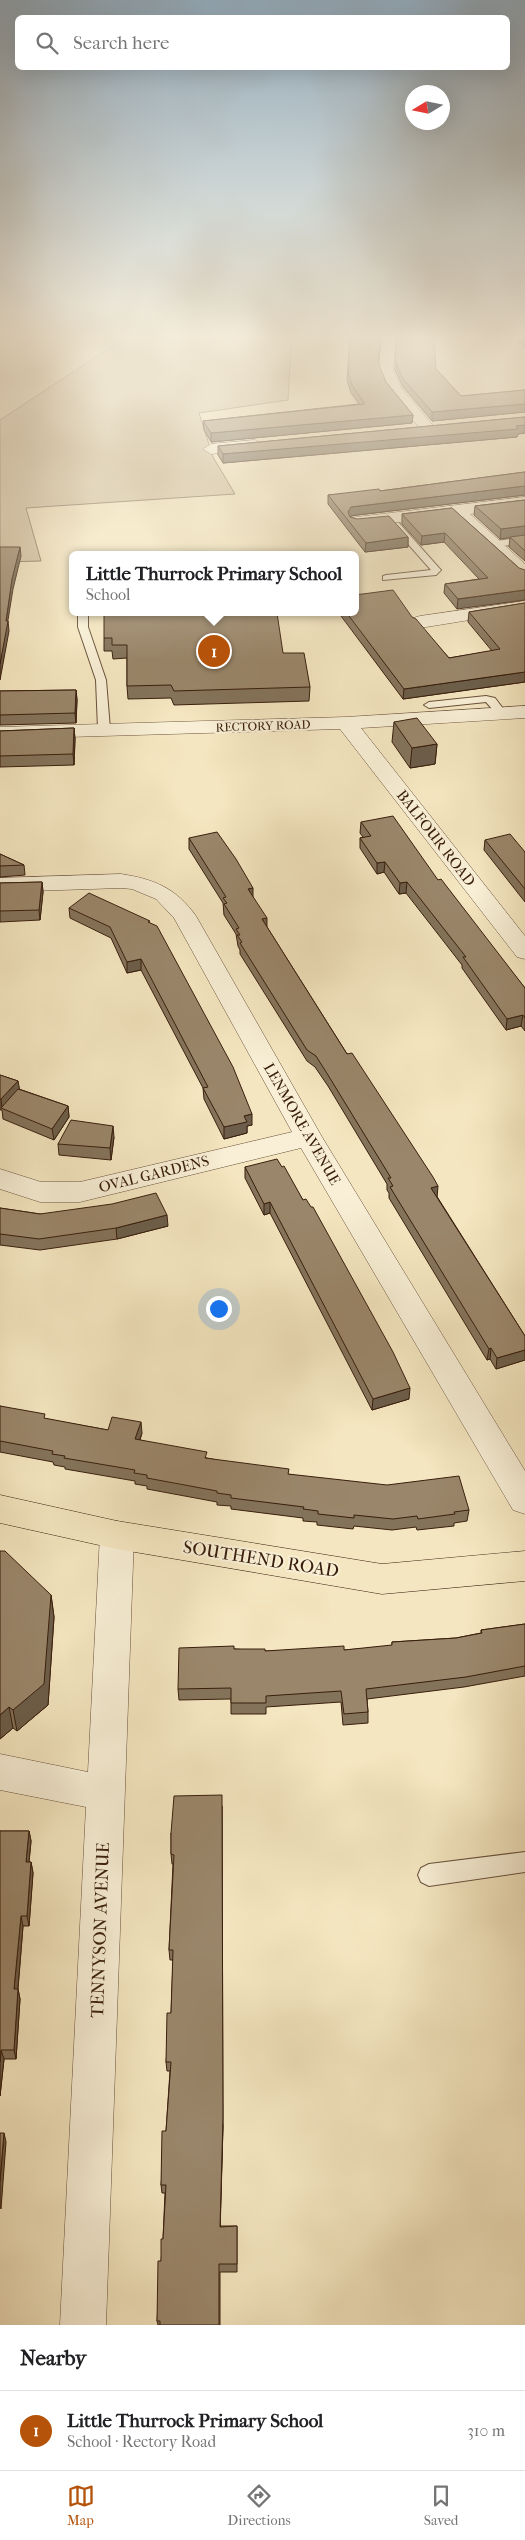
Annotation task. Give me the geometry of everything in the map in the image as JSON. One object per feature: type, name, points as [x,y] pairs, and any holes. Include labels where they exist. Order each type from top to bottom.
[{"type":"main road","name":"SOUTHEND ROAD","points":[[0,1509],[117,1535],[382,1579],[525,1566]]},
{"type":"street","points":[[211,448],[264,444]]},
{"type":"street","points":[[357,522],[384,523],[525,502]]},
{"type":"street","points":[[457,511],[496,544],[525,573]]},
{"type":"street","points":[[420,622],[525,606]]},
{"type":"street","name":"RECTORY ROAD","points":[[0,733],[346,724],[503,715],[525,712]]},
{"type":"street","name":"BALFOUR ROAD","points":[[346,724],[525,952]]},
{"type":"street","name":"LENMORE AVENUE","points":[[0,885],[122,881],[141,884],[160,890],[184,916],[308,1136],[525,1500]]},
{"type":"street","name":"OVAL GARDENS","points":[[0,1179],[40,1192],[80,1192],[308,1136]]},
{"type":"street","name":"TENNYSON AVENUE","points":[[82,2325],[117,1535]]},
{"type":"street","points":[[0,1772],[106,1793]]},
{"type":"lane","points":[[384,523],[436,570],[433,573],[386,578]]},
{"type":"lane","points":[[496,544],[525,540]]},
{"type":"lane","points":[[84,616],[83,627],[102,680],[104,729]]},
{"type":"lane","points":[[429,704],[486,699],[491,700],[503,715]]},
{"type":"lane","points":[[428,1875],[525,1862]]},
{"type":"shaded area","points":[[0,444],[209,444],[213,457],[235,494],[26,508],[41,561],[0,562]]},
{"type":"building","points":[[244,444],[347,444],[223,454],[218,446]]},
{"type":"building","points":[[525,472],[525,486],[351,507],[348,512],[350,517],[357,519],[389,516],[408,537],[366,543],[328,495],[379,489],[380,491]]},
{"type":"building","points":[[525,500],[525,526],[501,529],[475,506]]},
{"type":"building","points":[[452,508],[519,568],[525,570],[525,590],[458,599],[445,584],[488,578],[445,533],[422,536],[402,514]]},
{"type":"building","points":[[525,535],[525,551],[510,537]]},
{"type":"building","points":[[0,547],[20,547],[12,579],[6,621],[8,621],[0,664]]},
{"type":"building","points":[[393,590],[412,617],[416,619],[449,658],[500,649],[469,612],[525,603],[525,672],[404,689],[349,616],[359,616],[359,594]]},
{"type":"building","points":[[104,616],[277,616],[283,653],[304,653],[310,687],[174,691],[171,685],[127,686],[127,645],[112,645],[112,638],[104,638]]},
{"type":"building","points":[[76,690],[75,713],[0,715],[0,691]]},
{"type":"building","points":[[417,718],[437,744],[412,748],[394,722]]},
{"type":"building","points":[[74,728],[73,754],[0,756],[0,731]]},
{"type":"building","points":[[393,816],[438,880],[441,879],[525,988],[525,1018],[523,1015],[507,1019],[463,957],[466,957],[407,882],[400,883],[385,862],[377,863],[360,838],[371,836],[361,822]]},
{"type":"building","points":[[217,832],[253,888],[248,889],[267,918],[262,919],[347,1054],[352,1053],[433,1177],[438,1186],[431,1188],[525,1336],[525,1350],[497,1358],[491,1348],[489,1349],[390,1187],[393,1186],[388,1178],[391,1178],[328,1075],[316,1056],[307,1050],[240,943],[242,942],[237,935],[240,935],[236,929],[239,928],[224,904],[227,903],[223,898],[226,897],[189,838]]},
{"type":"building","points":[[510,834],[525,852],[525,889],[485,840]]},
{"type":"building","points":[[0,854],[24,865],[0,866]]},
{"type":"building","points":[[42,882],[39,910],[0,911],[0,883]]},
{"type":"building","points":[[89,893],[157,926],[233,1067],[252,1114],[244,1116],[247,1122],[224,1127],[203,1088],[208,1087],[141,959],[127,962],[110,927],[69,908]]},
{"type":"building","points":[[0,1075],[18,1081],[1,1099],[0,1099]]},
{"type":"building","points":[[18,1089],[68,1106],[52,1129],[1,1108]]},
{"type":"building","points":[[71,1120],[113,1126],[110,1148],[58,1144]]},
{"type":"building","points":[[277,1159],[282,1167],[284,1166],[303,1200],[306,1199],[311,1207],[313,1207],[393,1352],[410,1388],[373,1399],[270,1202],[264,1204],[245,1167]]},
{"type":"building","points":[[156,1193],[167,1215],[116,1228],[39,1239],[0,1234],[0,1208],[40,1214],[112,1204]]},
{"type":"building","points":[[0,1406],[45,1414],[44,1418],[108,1430],[112,1417],[141,1422],[135,1439],[207,1452],[205,1458],[289,1469],[288,1474],[387,1485],[459,1476],[469,1510],[454,1512],[455,1514],[418,1519],[417,1516],[393,1519],[354,1515],[354,1518],[318,1514],[318,1511],[303,1509],[304,1507],[231,1498],[231,1495],[217,1493],[217,1491],[147,1478],[147,1475],[134,1473],[135,1470],[64,1458],[65,1456],[52,1454],[53,1451],[0,1441]]},
{"type":"building","points":[[0,1551],[5,1551],[51,1595],[44,1684],[13,1710],[9,1707],[0,1715]]},
{"type":"building","points":[[525,1624],[525,1666],[466,1677],[366,1689],[368,1712],[344,1714],[341,1691],[266,1696],[266,1703],[231,1703],[231,1688],[178,1689],[179,1648],[234,1646],[234,1649],[265,1649],[265,1651],[344,1646],[344,1650],[392,1645],[392,1642],[456,1638],[482,1633],[481,1630]]},
{"type":"building","points":[[222,1795],[223,2117],[220,2227],[237,2226],[237,2264],[219,2264],[219,2325],[160,2325],[160,2321],[157,2321],[158,2261],[161,2261],[166,2185],[161,2185],[162,2131],[166,2131],[171,2062],[166,2062],[167,2013],[171,2013],[173,1950],[169,1950],[174,1855],[171,1854],[171,1833],[174,1796]]},
{"type":"building","points":[[0,1831],[29,1831],[26,1862],[31,1862],[27,1916],[21,1916],[14,1989],[18,1989],[14,2050],[1,2050],[0,2062]]},
{"type":"building","points":[[0,2133],[4,2133],[0,2181]]},
{"type":"place","name":"Little Thurrock Primary School","points":[[214,651]]}]
